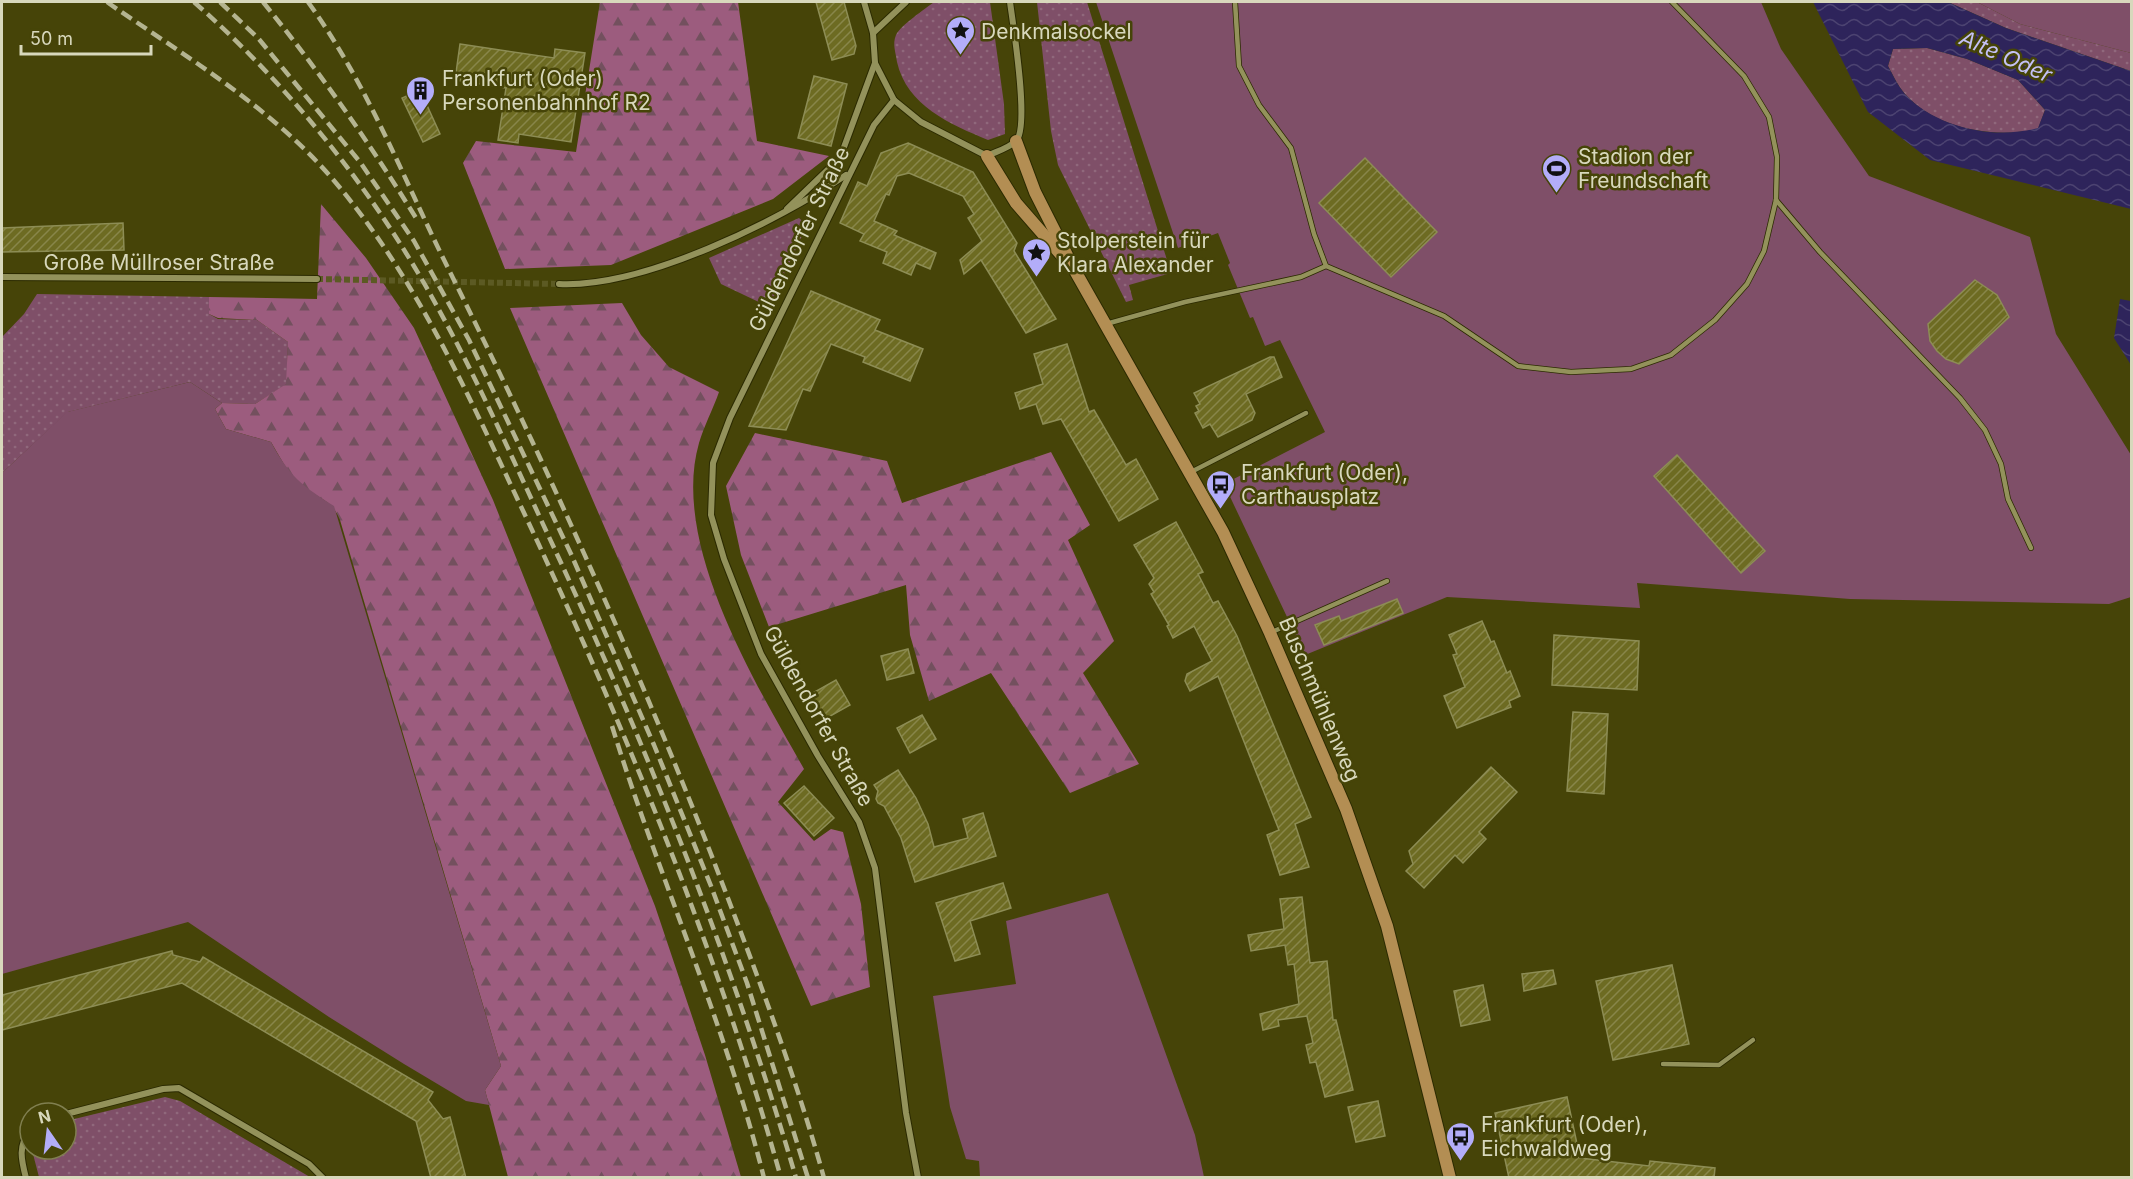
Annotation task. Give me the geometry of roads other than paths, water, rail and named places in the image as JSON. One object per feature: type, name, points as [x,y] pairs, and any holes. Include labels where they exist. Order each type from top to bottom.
[{"type":"street","points":[[864,2],[873,33],[875,63],[894,100],[921,122],[987,156],[1016,141],[1022,130],[1022,110],[1010,2]]},
{"type":"street","points":[[873,33],[906,2]]},
{"type":"street","points":[[779,215],[812,187],[840,158],[875,63]]},
{"type":"street","name":"Güldendorfer Straße","points":[[894,100],[874,125],[730,418],[713,464],[711,515],[724,559],[762,654],[818,756],[859,822],[875,868],[894,1002],[906,1113],[918,1178]]},
{"type":"street","name":"Buschmühlenweg","points":[[1016,141],[1035,192],[1074,269],[1223,532],[1270,633],[1346,808],[1387,926],[1450,1178]]},
{"type":"street","name":"Buschmühlenweg","points":[[987,156],[1016,203],[1074,269]]},
{"type":"street","points":[[559,284],[584,285],[624,279],[691,254],[811,200],[849,174]]},
{"type":"street","name":"Große Müllroser Straße","points":[[2,277],[317,279]]},
{"type":"street","points":[[78,1111],[163,1089],[179,1088],[309,1164],[323,1178]]},
{"type":"street","points":[[22,1161],[26,1178]]},
{"type":"lane","points":[[1236,2],[1239,66],[1259,105],[1291,148],[1314,234],[1326,266],[1444,316],[1518,366],[1571,372],[1631,369],[1671,355],[1715,320],[1747,284],[1764,251],[1776,200],[1777,157],[1769,117],[1744,76],[1672,2]]},
{"type":"lane","points":[[1776,200],[1820,252],[1960,398],[1985,430],[2001,464],[2008,499],[2031,548]]},
{"type":"lane","points":[[1106,324],[1185,302],[1301,277],[1326,266]]},
{"type":"lane","points":[[1191,472],[1306,413]]},
{"type":"lane","points":[[1270,633],[1387,581]]},
{"type":"lane","points":[[1663,1064],[1719,1065],[1754,1040]]},
{"type":"water","name":"Alte Oder","points":[[1813,2],[1948,2],[2006,28],[2131,71],[2131,209],[1930,160],[1868,112]],"holes":[[[1927,48],[1967,59],[2018,80],[2045,110],[2038,128],[2003,133],[1949,123],[1918,106],[1905,94],[1888,66],[1893,49]]]},
{"type":"water","points":[[2120,299],[2131,301],[2131,365],[2114,338]]},
{"type":"tunnel","points":[[317,279],[559,284]]},
{"type":"railway","points":[[107,2],[228,85],[285,131],[336,183],[366,221],[418,301],[463,385],[525,515],[634,759],[699,924],[756,1093],[781,1178]]},
{"type":"railway","points":[[194,2],[265,70],[330,145],[388,225],[415,267],[455,339],[591,628],[657,782],[745,1018],[796,1178]]},
{"type":"railway","points":[[220,2],[258,38],[360,162],[414,241],[469,340],[571,554],[654,745],[747,983],[808,1178]]},
{"type":"railway","points":[[263,2],[343,107],[416,218]]},
{"type":"railway","points":[[308,2],[330,34],[368,101],[521,418],[620,634],[682,780],[742,934],[785,1055],[824,1178]]},
{"type":"railway","points":[[612,726],[630,783],[730,1063],[764,1178]]},
{"type":"place","name":"Denkmalsockel","points":[[960,56]]},
{"type":"place","name":"Frankfurt (Oder) Personenbahnhof R2","points":[[421,116]]},
{"type":"place","name":"Stadion der Freundschaft","points":[[1557,194]]},
{"type":"place","name":"Stolperstein für Klara Alexander","points":[[1036,278]]},
{"type":"place","name":"Frankfurt (Oder), Carthausplatz","points":[[1220,510]]},
{"type":"place","name":"Frankfurt (Oder), Eichwaldweg","points":[[1460,1162]]}]
